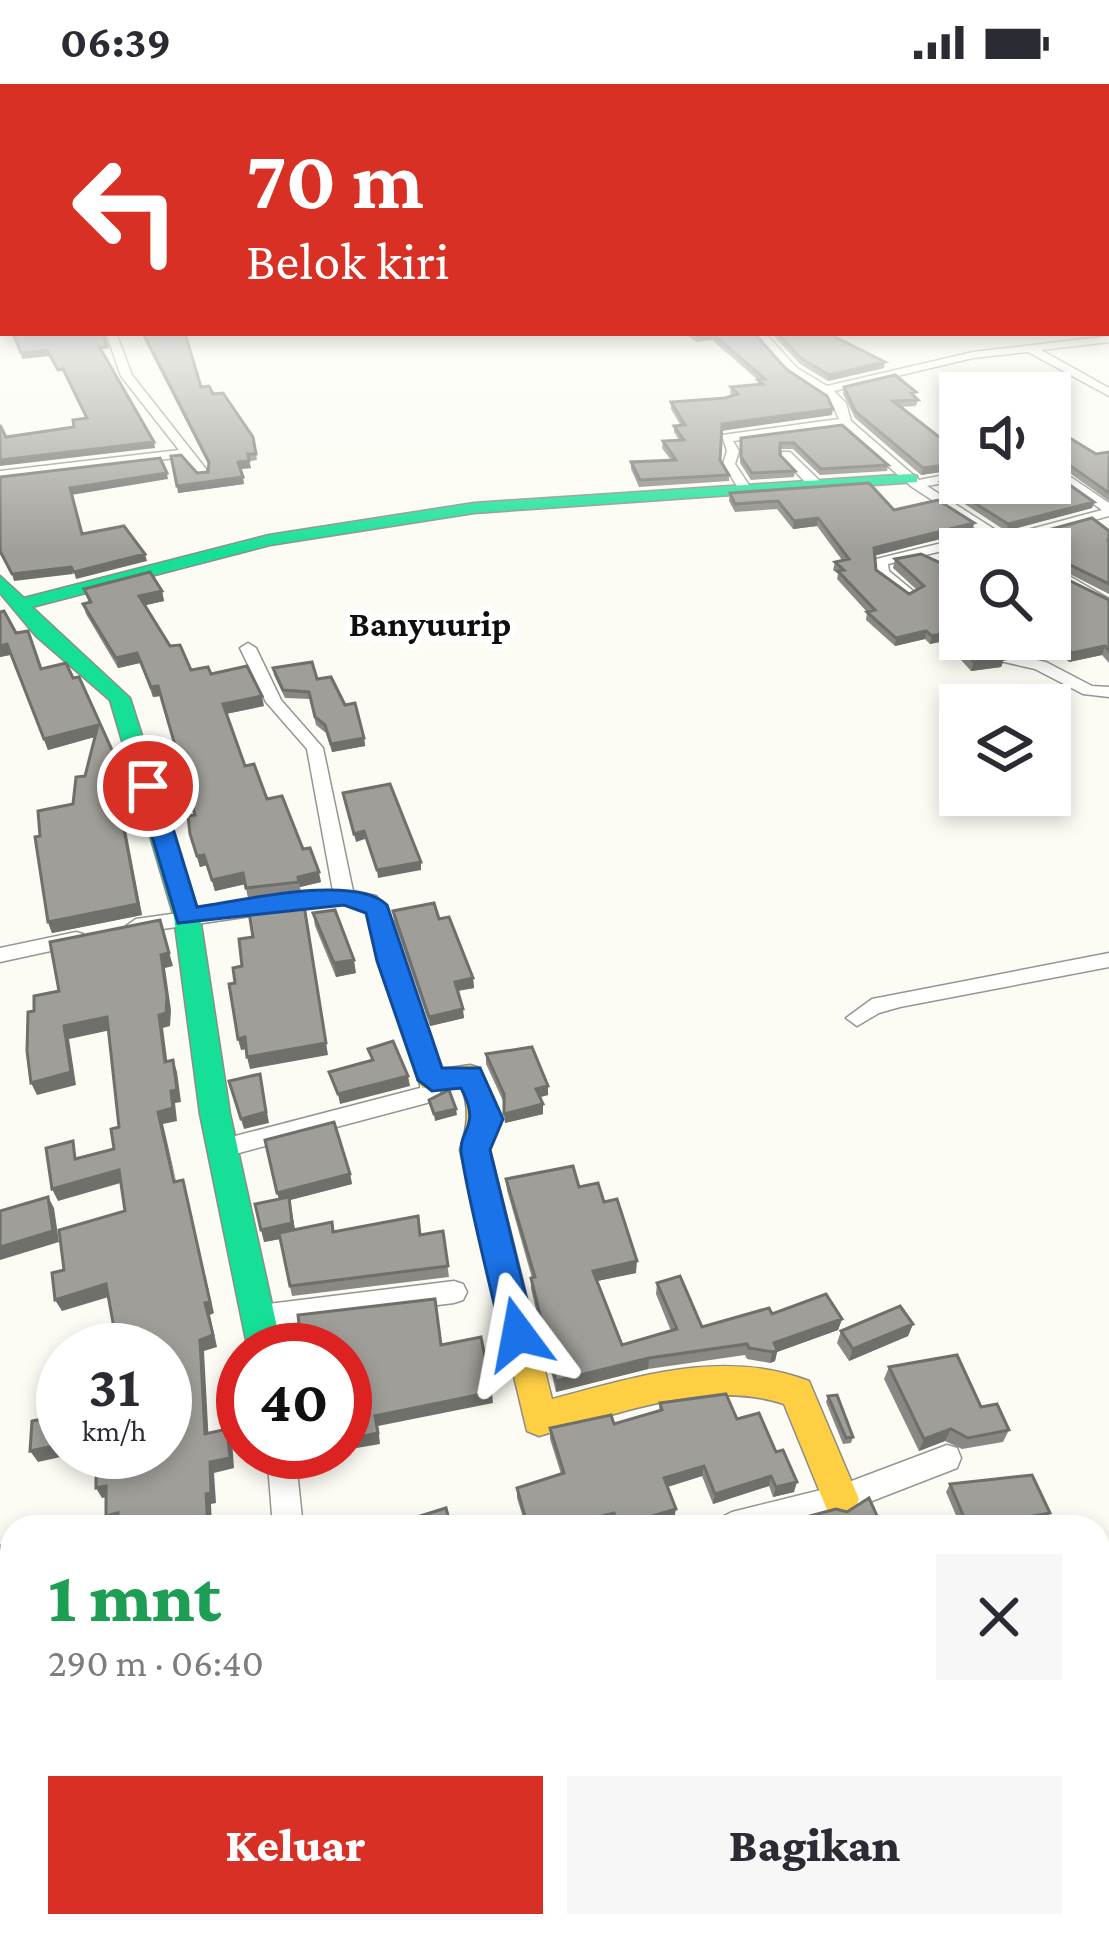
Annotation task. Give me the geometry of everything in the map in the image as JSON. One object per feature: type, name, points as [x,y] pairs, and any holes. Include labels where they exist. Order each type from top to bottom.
[{"type":"street","points":[[130,379],[202,472]]},
{"type":"street","points":[[808,379],[844,405],[845,422],[913,481],[983,528]]},
{"type":"street","points":[[827,389],[872,379]]},
{"type":"street","points":[[747,491],[729,464],[733,451],[725,439],[845,422]]},
{"type":"street","points":[[0,475],[186,454]]},
{"type":"street","points":[[786,455],[817,486]]},
{"type":"street","points":[[19,605],[238,547],[536,501],[939,478]]},
{"type":"street","points":[[1071,482],[1109,510]]},
{"type":"street","points":[[1050,528],[1109,510]]},
{"type":"street","points":[[911,596],[879,564],[939,550]]},
{"type":"street","points":[[921,552],[939,562]]},
{"type":"street","points":[[0,580],[43,632],[110,684],[120,698],[187,916],[224,1148],[261,1323]]},
{"type":"street","points":[[1071,582],[1109,605]]},
{"type":"street","points":[[248,648],[274,702],[307,733],[315,748],[344,896]]},
{"type":"street","points":[[1013,660],[1047,668],[1084,689],[1109,692]]},
{"type":"street","points":[[114,931],[187,916],[344,896],[369,901],[378,910],[433,1090],[424,1099],[224,1148]]},
{"type":"street","points":[[0,955],[91,936]]},
{"type":"street","points":[[857,1018],[872,1007],[900,1000],[1109,961]]},
{"type":"street","points":[[432,1080],[470,1076],[485,1106],[488,1119],[475,1150],[539,1419],[676,1387],[751,1377],[783,1381],[797,1392],[841,1499]]},
{"type":"street","points":[[260,1316],[454,1292]]},
{"type":"street","points":[[779,1515],[841,1499],[947,1458]]},
{"type":"street","points":[[284,1479],[287,1515]]},
{"type":"building","points":[[68,379],[118,379],[154,442],[0,460],[0,425],[6,437],[74,427],[73,420],[87,418]]},
{"type":"building","points":[[167,379],[199,379],[201,387],[209,386],[213,394],[223,393],[253,437],[256,454],[238,462],[243,477],[177,486],[171,456],[181,455],[197,473],[208,472],[209,462]]},
{"type":"building","points":[[802,379],[827,396],[833,409],[722,424],[720,460],[729,475],[640,480],[631,462],[676,460],[663,441],[684,440],[674,426],[685,425],[671,402],[725,398],[738,394],[731,387],[763,384],[758,380]]},
{"type":"building","points":[[900,379],[916,392],[911,393],[918,400],[893,401],[939,437],[939,466],[923,468],[856,412],[844,387]]},
{"type":"building","points":[[842,425],[888,465],[821,469],[794,443],[780,443],[780,455],[795,471],[752,473],[741,457],[741,438]]},
{"type":"building","points":[[1071,439],[1096,454],[1109,452],[1109,493],[1071,466]]},
{"type":"building","points":[[160,458],[167,473],[70,488],[82,534],[124,526],[145,554],[74,572],[71,567],[12,574],[0,551],[0,477]]},
{"type":"building","points":[[869,483],[894,510],[938,500],[974,523],[939,528],[874,548],[876,570],[909,594],[924,586],[895,559],[921,554],[939,562],[939,634],[926,631],[896,638],[867,612],[875,610],[835,562],[849,559],[818,518],[794,521],[778,501],[735,504],[730,493]]},
{"type":"building","points":[[1071,486],[1094,502],[1008,524],[976,504],[1071,504]]},
{"type":"building","points":[[1092,518],[1109,531],[1109,584],[1071,565],[1071,528],[1055,528]]},
{"type":"building","points":[[150,572],[162,591],[139,596],[170,646],[180,645],[191,670],[208,667],[211,674],[247,666],[262,696],[223,704],[245,766],[254,764],[267,799],[282,796],[303,849],[310,848],[319,872],[298,877],[299,882],[246,888],[243,873],[212,880],[204,855],[197,856],[188,816],[195,815],[158,686],[151,687],[137,653],[116,658],[83,604],[91,602],[84,589]]},
{"type":"building","points":[[1071,581],[1109,600],[1109,651],[1105,646],[1072,653]]},
{"type":"building","points":[[4,611],[16,633],[28,631],[41,669],[66,663],[73,678],[79,677],[121,770],[113,771],[138,904],[48,922],[35,837],[40,836],[38,811],[73,804],[76,777],[85,776],[98,725],[44,739],[7,644],[0,646],[0,612]]},
{"type":"building","points":[[312,662],[317,679],[331,677],[345,705],[355,703],[364,738],[331,744],[325,725],[315,717],[309,692],[283,690],[273,668]]},
{"type":"building","points":[[390,784],[421,862],[377,870],[364,831],[354,834],[343,793]]},
{"type":"building","points":[[303,899],[326,1043],[247,1057],[245,1037],[238,1039],[229,984],[235,983],[233,968],[242,966],[239,939],[253,937],[248,906]]},
{"type":"building","points":[[434,903],[439,919],[449,917],[473,978],[455,982],[463,1009],[429,1017],[393,911]]},
{"type":"building","points":[[335,910],[354,960],[334,963],[313,913]]},
{"type":"building","points":[[160,920],[169,953],[161,955],[167,997],[166,1013],[159,1015],[165,1062],[173,1060],[177,1090],[171,1091],[173,1108],[158,1112],[174,1182],[183,1180],[213,1335],[200,1340],[205,1434],[216,1432],[207,1515],[106,1515],[106,1486],[96,1488],[96,1479],[192,1479],[192,1323],[113,1323],[106,1284],[55,1300],[52,1273],[64,1270],[59,1230],[125,1211],[119,1170],[52,1189],[46,1148],[73,1141],[75,1159],[114,1149],[111,1129],[119,1127],[107,1017],[64,1026],[71,1072],[31,1083],[28,1012],[34,1011],[34,996],[59,991],[50,942]]},
{"type":"building","points":[[393,1041],[408,1076],[338,1094],[329,1072],[373,1060],[368,1049]]},
{"type":"building","points":[[532,1047],[548,1086],[536,1089],[543,1104],[504,1114],[504,1094],[486,1054]]},
{"type":"building","points":[[260,1074],[266,1112],[241,1119],[229,1081]]},
{"type":"building","points":[[449,1090],[456,1109],[434,1114],[429,1100]]},
{"type":"building","points":[[334,1122],[350,1174],[277,1193],[265,1140]]},
{"type":"building","points":[[573,1166],[579,1187],[598,1183],[604,1202],[617,1199],[637,1261],[593,1271],[622,1345],[677,1329],[657,1283],[680,1276],[702,1327],[769,1308],[772,1314],[826,1294],[842,1319],[774,1343],[777,1350],[773,1352],[747,1344],[649,1358],[556,1381],[531,1278],[535,1277],[506,1179]]},
{"type":"building","points":[[48,1197],[53,1231],[0,1247],[0,1211]]},
{"type":"building","points":[[289,1197],[292,1223],[261,1230],[255,1204]]},
{"type":"building","points":[[418,1216],[420,1235],[443,1231],[448,1266],[290,1286],[279,1233],[332,1222],[333,1232]]},
{"type":"building","points":[[435,1299],[441,1345],[481,1337],[492,1392],[375,1416],[378,1433],[372,1434],[372,1323],[299,1323],[298,1315]]},
{"type":"building","points":[[900,1306],[913,1324],[853,1349],[841,1331]]},
{"type":"building","points":[[957,1355],[981,1407],[997,1404],[1009,1430],[968,1438],[951,1429],[924,1439],[889,1367]]},
{"type":"building","points":[[726,1394],[737,1419],[759,1413],[776,1452],[783,1450],[797,1482],[776,1487],[771,1476],[715,1494],[704,1466],[664,1478],[676,1509],[656,1515],[525,1515],[517,1488],[564,1473],[550,1428],[611,1415],[614,1424],[662,1410],[660,1403]]},
{"type":"building","points":[[837,1395],[853,1437],[846,1438],[828,1396]]},
{"type":"building","points":[[36,1420],[36,1450],[30,1451],[32,1421]]},
{"type":"building","points":[[1032,1475],[1050,1513],[963,1515],[950,1484]]},
{"type":"building","points":[[869,1498],[877,1515],[813,1515],[836,1509],[847,1512]]},
{"type":"traffic: fast","points":[[19,605],[269,540],[474,508],[911,479]]},
{"type":"traffic: fast","points":[[0,581],[43,632],[120,698],[187,917],[215,1114],[259,1323]]},
{"type":"traffic: slow","points":[[432,1080],[470,1076],[479,1095],[482,1121],[475,1150],[539,1419],[669,1386],[737,1380],[769,1383],[797,1392],[841,1499]]},
{"type":"district","name":"Banyuurip","points":[[430,624]]},
{"type":"route","points":[[148,786],[187,916],[344,896],[369,901],[378,910],[390,961],[432,1080],[470,1076],[485,1106],[488,1119],[475,1150],[518,1334]]}]
